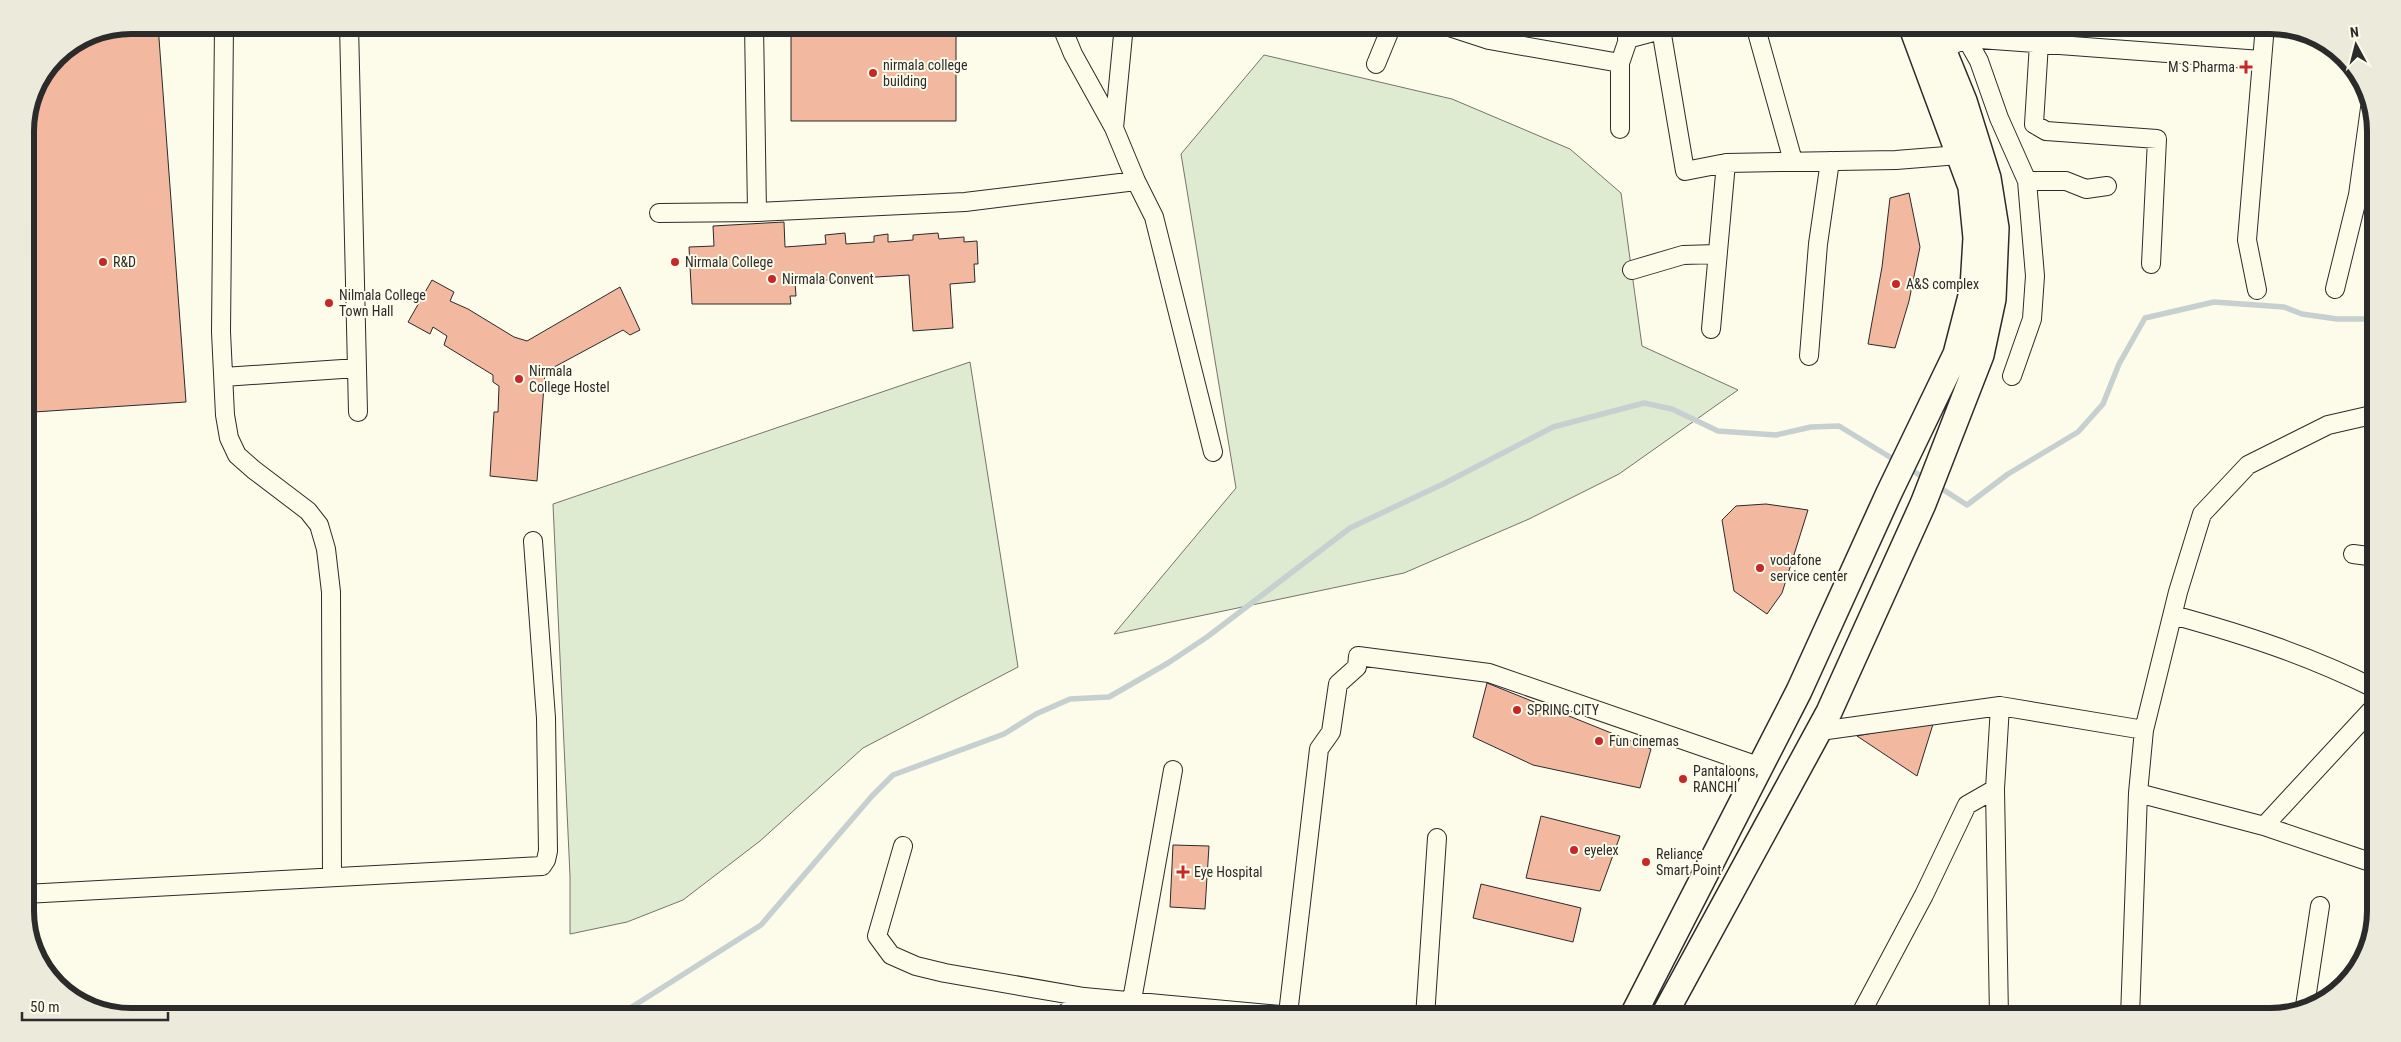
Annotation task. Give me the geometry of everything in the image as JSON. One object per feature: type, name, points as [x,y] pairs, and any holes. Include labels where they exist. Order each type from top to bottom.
[{"type":"main road","points":[[1637,1008],[1761,767],[1956,354],[1973,288],[1976,238],[1972,196],[1959,155],[1913,34]]},
{"type":"main road","points":[[1668,1008],[1820,731],[1923,504],[1981,355],[1993,299],[1996,228],[1988,178],[1964,101],[1937,34]]},
{"type":"main road","points":[[1861,554],[1895,563]]},
{"type":"street","points":[[224,34],[222,332],[229,438],[237,455],[308,511],[319,525],[326,549],[331,592],[332,876]]},
{"type":"street","points":[[349,34],[358,412]]},
{"type":"street","points":[[754,34],[757,212]]},
{"type":"street","points":[[1065,34],[1073,54],[1114,128],[1136,181],[1154,217],[1213,452]]},
{"type":"street","points":[[1114,128],[1123,34]]},
{"type":"street","points":[[1376,64],[1388,34]]},
{"type":"street","points":[[1471,34],[1489,40],[1620,63]]},
{"type":"street","points":[[1620,129],[1620,63],[1629,34]]},
{"type":"street","points":[[1662,34],[1686,171],[1726,163],[1896,160],[1959,155]]},
{"type":"street","points":[[1758,34],[1793,161]]},
{"type":"street","points":[[2257,290],[2247,240],[2264,34]]},
{"type":"street","points":[[1966,38],[1980,61],[1999,118],[2027,181],[2035,276],[2032,319],[2012,376]]},
{"type":"street","points":[[1943,50],[1966,38],[2261,60]]},
{"type":"street","points":[[2039,43],[2034,124],[2046,131],[2157,139],[2151,264]]},
{"type":"street","points":[[1809,356],[1818,244],[1830,161]]},
{"type":"street","points":[[1710,329],[1726,163]]},
{"type":"street","points":[[2335,289],[2367,175]]},
{"type":"street","points":[[659,213],[757,212],[965,202],[1136,181]]},
{"type":"street","points":[[2027,181],[2066,181],[2086,189],[2107,186]]},
{"type":"street","points":[[1632,270],[1684,255],[1717,254]]},
{"type":"street","points":[[224,377],[357,368]]},
{"type":"street","points":[[2130,1008],[2138,793],[2144,730],[2173,614],[2202,514],[2248,465],[2328,425],[2367,416]]},
{"type":"street","points":[[34,893],[332,876],[536,868],[542,866],[546,860],[548,836],[546,718],[533,541]]},
{"type":"street","points":[[2353,554],[2367,556]]},
{"type":"street","points":[[2173,614],[2256,638],[2296,652],[2326,664],[2367,684]]},
{"type":"street","points":[[1296,1008],[1319,749],[1331,732],[1338,684],[1356,667],[1358,656],[1488,673],[1761,767]]},
{"type":"street","points":[[1820,731],[2000,706],[2144,730]]},
{"type":"street","points":[[1999,1008],[1995,789],[2000,706]]},
{"type":"street","points":[[2264,826],[2367,715]]},
{"type":"street","points":[[903,846],[877,936],[891,955],[916,966],[945,974],[1084,997],[1132,1008],[1173,770]]},
{"type":"street","points":[[1864,1008],[1924,895],[1968,805],[1995,789]]},
{"type":"street","points":[[2138,793],[2264,826],[2367,861]]},
{"type":"street","points":[[1426,1008],[1437,838]]},
{"type":"street","points":[[2306,1001],[2320,906]]},
{"type":"street","points":[[1071,1008],[1084,997]]},
{"type":"green space","points":[[1264,55],[1452,99],[1570,149],[1621,193],[1642,346],[1738,390],[1619,474],[1529,519],[1404,573],[1114,634],[1236,488],[1181,154]]},
{"type":"green space","points":[[970,362],[1018,667],[863,748],[760,841],[683,900],[627,922],[570,934],[570,876],[553,504]]},
{"type":"building","name":"R&D","points":[[159,34],[186,402],[34,412],[34,125],[37,106],[50,77],[67,58],[88,44],[112,36]]},
{"type":"building","name":"nirmala college building","points":[[791,34],[956,34],[956,121],[791,121]]},
{"type":"building","name":"A&S complex","points":[[1909,193],[1920,247],[1909,301],[1895,348],[1868,344],[1882,267],[1890,198]]},
{"type":"building","name":"Nirmala Convent","points":[[784,222],[785,247],[826,244],[825,235],[845,233],[846,244],[874,242],[874,236],[888,234],[888,242],[913,240],[913,235],[938,233],[939,239],[964,237],[964,242],[977,241],[978,264],[974,264],[975,282],[950,284],[953,328],[913,331],[909,275],[795,282],[796,296],[790,296],[791,304],[692,304],[689,247],[714,246],[713,226]]},
{"type":"building","name":"Nirmala College Hostel","points":[[432,280],[454,292],[450,301],[468,309],[514,337],[527,341],[620,287],[640,330],[630,335],[623,330],[545,372],[537,481],[490,476],[494,412],[498,412],[499,386],[493,382],[493,375],[444,345],[447,336],[433,327],[430,334],[408,322]]},
{"type":"building","name":"vodafone service center","points":[[1766,504],[1808,510],[1782,593],[1767,614],[1734,591],[1722,520],[1736,506]]},
{"type":"building","name":"SPRING CITY","points":[[1487,683],[1651,749],[1640,788],[1533,765],[1473,737]]},
{"type":"building","points":[[1934,721],[1917,776],[1857,736]]},
{"type":"building","name":"eyelex","points":[[1541,816],[1620,836],[1600,891],[1526,878]]},
{"type":"building","points":[[1173,845],[1209,846],[1205,909],[1170,907]]},
{"type":"building","points":[[1481,884],[1581,908],[1573,942],[1473,918]]},
{"type":"waterway","points":[[1936,485],[1967,505],[2008,474],[2078,432],[2103,404],[2119,364],[2145,318],[2214,302],[2284,307],[2302,314],[2337,319],[2367,319]]},
{"type":"waterway","points":[[630,1008],[761,925],[872,796],[893,775],[1004,734],[1036,714],[1070,699],[1109,697],[1168,663],[1207,637],[1350,528],[1445,483],[1553,427],[1644,403],[1672,409],[1718,431],[1776,435],[1811,427],[1839,426],[1898,462]]},
{"type":"waterway","points":[[1908,468],[1926,479]]},
{"type":"place","name":"M S Pharma","points":[[2246,67]]},
{"type":"place","name":"nirmala college building","points":[[873,73]]},
{"type":"place","name":"R&D","points":[[103,262]]},
{"type":"place","name":"Nirmala College","points":[[675,262]]},
{"type":"place","name":"Nirmala Convent","points":[[772,279]]},
{"type":"place","name":"A&S complex","points":[[1896,284]]},
{"type":"place","name":"Nilmala College Town Hall","points":[[329,303]]},
{"type":"place","name":"Nirmala College Hostel","points":[[519,379]]},
{"type":"place","name":"vodafone service center","points":[[1760,568]]},
{"type":"place","name":"SPRING CITY","points":[[1517,710]]},
{"type":"place","name":"Fun cinemas","points":[[1599,741]]},
{"type":"place","name":"Pantaloons, RANCHI","points":[[1683,779]]},
{"type":"place","name":"eyelex","points":[[1574,850]]},
{"type":"place","name":"Reliance Smart Point","points":[[1646,862]]},
{"type":"place","name":"Eye Hospital","points":[[1183,872]]}]
